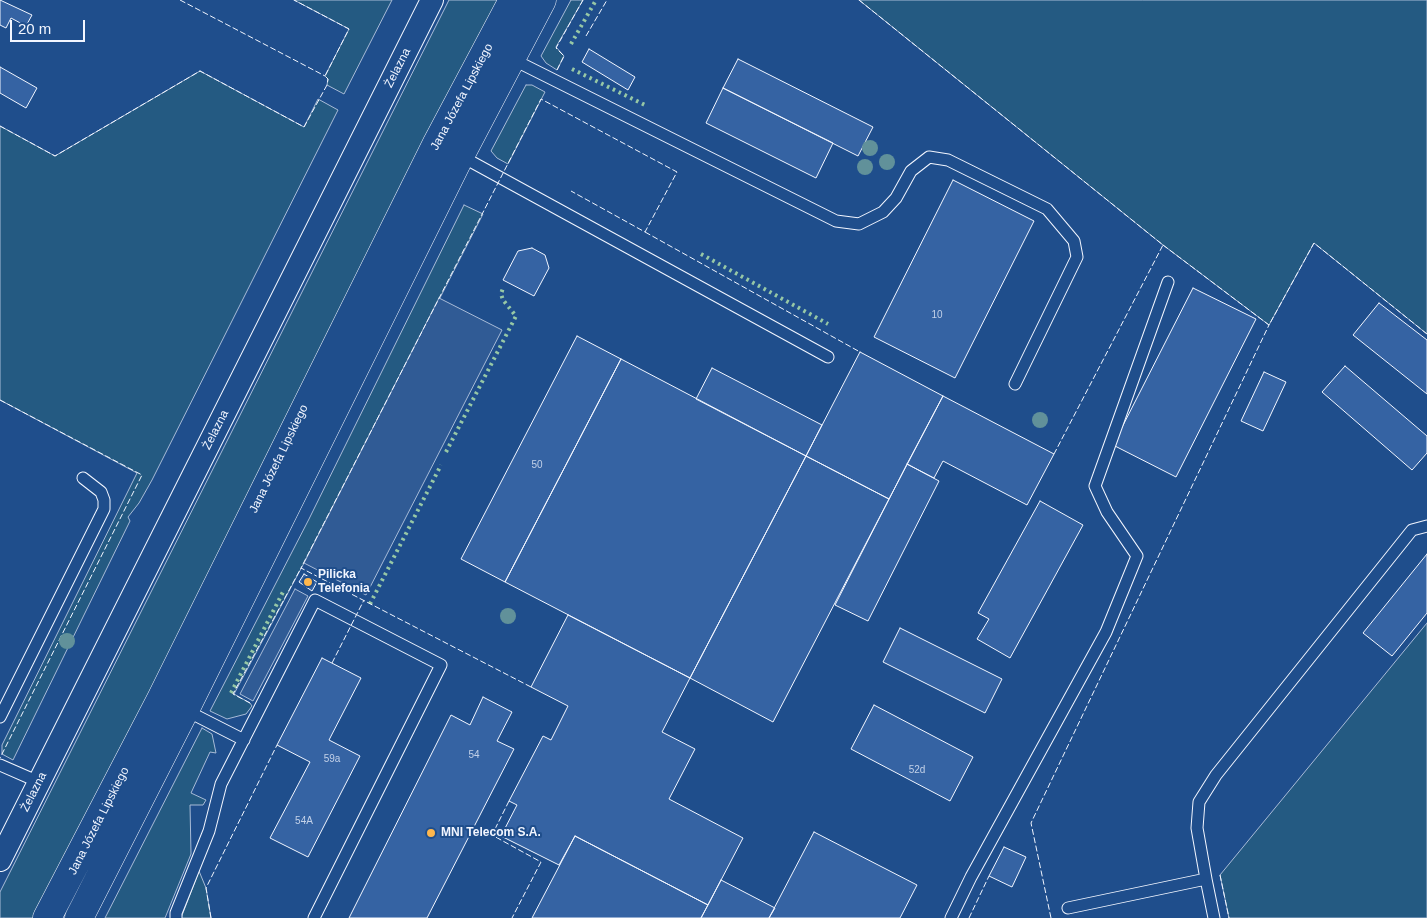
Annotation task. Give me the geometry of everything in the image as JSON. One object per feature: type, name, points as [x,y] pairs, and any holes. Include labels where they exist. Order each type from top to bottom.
[{"type":"main road","name":"Jana Józefa Lipskiego","points":[[500,53],[513,0]]},
{"type":"main road","name":"Jana Józefa Lipskiego","points":[[79,918],[173,705],[449,149],[500,53],[542,0]]},
{"type":"main road","name":"Jana Józefa Lipskiego","points":[[47,918],[173,705]]},
{"type":"street","name":"Żelazna","points":[[0,860],[432,0]]},
{"type":"lane","points":[[500,53],[836,221],[859,224],[883,212],[896,198],[911,171],[929,157],[948,160],[1047,209],[1074,241],[1077,257],[1015,384]]},
{"type":"lane","points":[[449,149],[828,356]]},
{"type":"lane","points":[[951,918],[971,877],[1106,632],[1137,556],[1107,512],[1096,486],[1168,282]]},
{"type":"lane","points":[[0,717],[4,699],[104,509],[104,500],[100,492],[83,478]]},
{"type":"lane","points":[[1214,918],[1197,828],[1199,802],[1216,775],[1412,530],[1427,526]]},
{"type":"lane","points":[[176,918],[176,913],[209,831],[222,784],[315,600],[441,665],[314,918]]},
{"type":"lane","points":[[173,705],[244,740]]},
{"type":"lane","points":[[0,765],[39,782]]},
{"type":"lane","points":[[1068,908],[1206,879]]},
{"type":"shaded area","points":[[294,0],[392,0],[344,94],[327,85],[328,79],[325,76],[349,29]]},
{"type":"shaded area","points":[[449,0],[501,0],[37,918],[0,918],[0,892]]},
{"type":"shaded area","points":[[571,0],[583,0],[556,47],[564,56],[557,70],[546,63],[541,56]]},
{"type":"shaded area","points":[[859,0],[1427,0],[1427,334],[1314,243],[1269,325],[1163,245]]},
{"type":"shaded area","points":[[200,71],[304,127],[318,99],[338,110],[152,480],[139,503],[128,517],[130,521],[13,760],[2,754],[2,745],[137,473],[0,400],[0,126],[55,156]]},
{"type":"shaded area","points":[[526,85],[532,85],[545,92],[508,164],[497,158],[491,151]]},
{"type":"shaded area","points":[[464,205],[483,214],[304,563],[234,694],[252,706],[246,714],[227,719],[210,711],[309,519]]},
{"type":"shaded area","points":[[439,298],[502,330],[366,595],[304,563]]},
{"type":"shaded area","points":[[295,589],[308,596],[253,701],[240,694]]},
{"type":"shaded area","points":[[1427,623],[1427,918],[1229,918],[1220,875]]},
{"type":"shaded area","points":[[202,728],[212,734],[216,753],[210,752],[191,793],[206,800],[203,805],[190,805],[191,854],[165,918],[105,918]]},
{"type":"shaded area","points":[[199,871],[206,888],[211,918],[181,918]]},
{"type":"building","points":[[0,0],[32,15],[26,26],[11,18],[6,28],[0,25]]},
{"type":"building","points":[[589,49],[635,77],[628,90],[582,62]]},
{"type":"building","points":[[738,59],[873,127],[858,156],[723,88]]},
{"type":"building","points":[[0,67],[37,88],[26,108],[0,93]]},
{"type":"building","points":[[723,88],[833,143],[816,178],[706,123]]},
{"type":"building","points":[[953,180],[1034,221],[955,378],[874,337]]},
{"type":"building","points":[[532,248],[545,255],[549,268],[534,296],[503,280],[518,251]]},
{"type":"building","points":[[1193,288],[1256,319],[1176,477],[1113,445]]},
{"type":"building","points":[[1379,303],[1427,340],[1427,394],[1353,335]]},
{"type":"building","points":[[577,336],[621,359],[505,582],[461,559]]},
{"type":"building","points":[[860,352],[943,396],[889,499],[806,456]]},
{"type":"building","points":[[621,359],[806,456],[690,678],[505,582]]},
{"type":"building","points":[[1345,366],[1427,436],[1427,453],[1412,470],[1322,392]]},
{"type":"building","points":[[712,368],[822,425],[806,456],[696,399]]},
{"type":"building","points":[[1264,372],[1286,382],[1263,431],[1241,421]]},
{"type":"building","points":[[943,396],[1054,454],[1027,505],[943,461],[934,478],[907,464]]},
{"type":"building","points":[[806,456],[889,499],[773,722],[690,678]]},
{"type":"building","points":[[907,464],[939,481],[868,621],[835,605]]},
{"type":"building","points":[[1040,501],[1083,525],[1010,658],[977,639],[989,619],[978,613]]},
{"type":"building","points":[[1427,554],[1427,613],[1392,656],[1363,633]]},
{"type":"building","name":"Pilicka Telefonia","points":[[304,574],[317,582],[312,591],[299,582]]},
{"type":"building","points":[[568,615],[690,678],[662,732],[695,749],[669,799],[743,838],[708,905],[575,836],[559,865],[501,836],[517,805],[509,801],[543,736],[551,740],[568,706],[531,687]]},
{"type":"building","points":[[900,628],[1002,679],[985,713],[883,662]]},
{"type":"building","points":[[322,658],[361,678],[329,740],[360,756],[308,857],[270,838],[310,762],[277,745]]},
{"type":"building","name":"MNI Telecom S.A.","points":[[483,697],[512,712],[497,741],[514,749],[427,918],[349,918],[451,715],[470,725]]},
{"type":"building","points":[[874,705],[973,757],[950,801],[851,749]]},
{"type":"building","points":[[814,832],[917,885],[900,918],[769,918]]},
{"type":"building","points":[[575,836],[708,905],[701,918],[532,918]]},
{"type":"building","points":[[1004,847],[1026,857],[1012,887],[989,876]]},
{"type":"building","points":[[721,880],[775,908],[769,918],[701,918]]},
{"type":"hedge","points":[[571,44],[596,0]]},
{"type":"hedge","points":[[572,69],[645,105]]},
{"type":"hedge","points":[[701,254],[828,324]]},
{"type":"hedge","points":[[446,452],[516,316],[503,300],[501,294],[503,288]]},
{"type":"hedge","points":[[370,604],[441,465]]},
{"type":"hedge","points":[[231,693],[283,592]]},
{"type":"fence","points":[[180,0],[325,76]]},
{"type":"fence","points":[[0,126],[55,156],[200,71],[304,127],[327,85],[328,79],[325,76],[349,29],[294,0]]},
{"type":"fence","points":[[557,70],[564,56],[556,48],[583,0]]},
{"type":"fence","points":[[586,36],[607,0]]},
{"type":"fence","points":[[859,0],[1163,245],[1054,454]]},
{"type":"fence","points":[[531,687],[301,568],[541,99],[677,172],[645,232],[571,191]]},
{"type":"fence","points":[[645,232],[860,352]]},
{"type":"fence","points":[[1163,245],[1269,325],[1314,243],[1427,334]]},
{"type":"fence","points":[[1051,918],[1031,823],[1269,325]]},
{"type":"fence","points":[[0,400],[142,475],[0,758]]},
{"type":"fence","points":[[250,703],[233,694],[301,568]]},
{"type":"fence","points":[[332,663],[364,600]]},
{"type":"fence","points":[[211,918],[206,888],[277,745]]},
{"type":"fence","points":[[509,801],[492,835],[541,862],[512,918]]},
{"type":"fence","points":[[1220,875],[1229,918]]},
{"type":"fence","points":[[969,918],[989,876]]},
{"type":"place","name":"Pilicka Telefonia","points":[[308,582]]},
{"type":"place","name":"MNI Telecom S.A.","points":[[431,833]]}]
